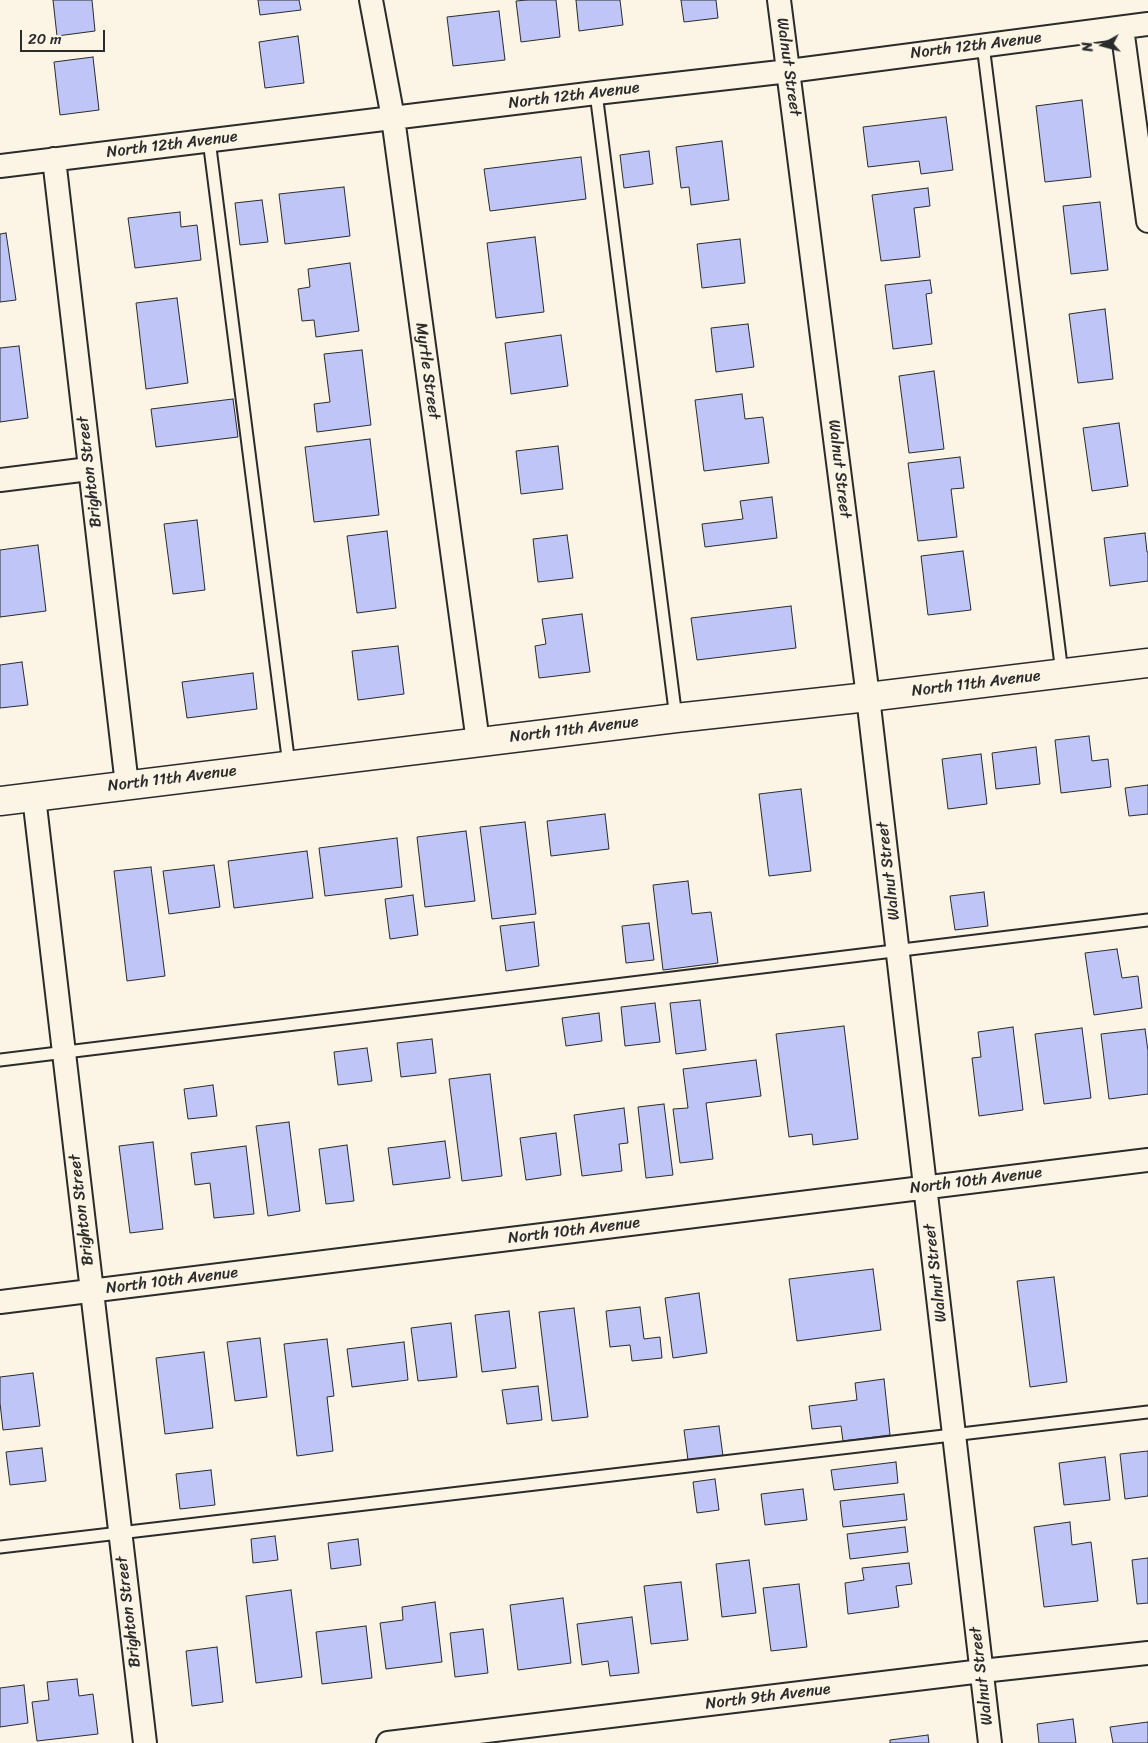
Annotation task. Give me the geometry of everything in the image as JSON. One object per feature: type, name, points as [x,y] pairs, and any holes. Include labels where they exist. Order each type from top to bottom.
[{"type":"street","name":"Myrtle Street","points":[[371,0],[393,118],[478,742]]},
{"type":"street","name":"Walnut Street","points":[[779,0],[868,697],[990,1743]]},
{"type":"street","name":"North 12th Avenue","points":[[0,166],[596,93],[789,72],[1148,24]]},
{"type":"street","points":[[1122,28],[1148,221]]},
{"type":"street","name":"Brighton Street","points":[[54,159],[127,785]]},
{"type":"street","points":[[0,480],[89,469]]},
{"type":"street","name":"North 11th Avenue","points":[[0,801],[676,718],[1148,663]]},
{"type":"street","name":"Brighton Street","points":[[34,797],[145,1743]]},
{"type":"street","name":"North 10th Avenue","points":[[0,1302],[1148,1160]]},
{"type":"street","name":"North 9th Avenue","points":[[388,1743],[982,1671],[1148,1653]]},
{"type":"lane","points":[[983,45],[1062,673]]},
{"type":"lane","points":[[596,93],[676,718]]},
{"type":"lane","points":[[209,140],[289,765]]},
{"type":"lane","points":[[0,1060],[1148,920]]},
{"type":"lane","points":[[0,1547],[1148,1412]]},
{"type":"building","points":[[53,0],[92,0],[95,31],[57,36]]},
{"type":"building","points":[[258,0],[299,0],[301,10],[260,15]]},
{"type":"building","points":[[556,0],[560,37],[521,42],[516,1]]},
{"type":"building","points":[[576,0],[620,0],[623,25],[579,31]]},
{"type":"building","points":[[681,0],[716,0],[718,18],[684,22]]},
{"type":"building","points":[[499,11],[505,60],[453,66],[447,17]]},
{"type":"building","points":[[298,36],[304,83],[265,88],[259,42]]},
{"type":"building","points":[[93,57],[99,110],[60,115],[54,62]]},
{"type":"building","points":[[1082,100],[1091,177],[1045,182],[1036,106]]},
{"type":"building","points":[[946,117],[953,170],[921,174],[919,161],[868,167],[863,127]]},
{"type":"building","points":[[722,141],[729,200],[691,205],[689,187],[681,188],[676,147]]},
{"type":"building","points":[[649,151],[653,184],[624,188],[620,155]]},
{"type":"building","points":[[581,157],[586,199],[490,211],[484,169]]},
{"type":"building","points":[[344,187],[350,236],[285,244],[279,194]]},
{"type":"building","points":[[928,188],[930,206],[914,208],[920,257],[881,261],[872,195]]},
{"type":"building","points":[[262,200],[268,242],[240,245],[235,203]]},
{"type":"building","points":[[1100,202],[1108,270],[1071,274],[1063,206]]},
{"type":"building","points":[[180,212],[181,227],[197,225],[201,260],[135,268],[128,218]]},
{"type":"building","points":[[6,233],[16,300],[0,302],[0,234]]},
{"type":"building","points":[[535,237],[544,312],[496,318],[487,243]]},
{"type":"building","points":[[740,239],[745,283],[702,288],[697,244]]},
{"type":"building","points":[[350,263],[359,331],[316,337],[314,320],[302,321],[298,289],[310,287],[308,269]]},
{"type":"building","points":[[930,280],[932,293],[926,294],[932,344],[893,349],[885,285]]},
{"type":"building","points":[[177,298],[188,383],[146,389],[136,303]]},
{"type":"building","points":[[1105,309],[1113,379],[1078,383],[1069,314]]},
{"type":"building","points":[[748,324],[754,367],[716,372],[711,328]]},
{"type":"building","points":[[561,335],[568,386],[511,394],[505,343]]},
{"type":"building","points":[[19,346],[28,418],[0,422],[0,348]]},
{"type":"building","points":[[362,350],[371,425],[317,432],[314,404],[330,402],[324,354]]},
{"type":"building","points":[[934,371],[944,449],[909,453],[899,376]]},
{"type":"building","points":[[742,394],[745,419],[763,417],[769,463],[704,471],[695,400]]},
{"type":"building","points":[[233,399],[238,437],[156,447],[151,409]]},
{"type":"building","points":[[1119,423],[1128,486],[1092,491],[1083,428]]},
{"type":"building","points":[[370,439],[379,515],[314,522],[305,447]]},
{"type":"building","points":[[558,446],[563,489],[521,494],[516,451]]},
{"type":"building","points":[[960,457],[964,488],[951,489],[957,537],[918,541],[908,463]]},
{"type":"building","points":[[772,497],[777,538],[705,547],[702,524],[743,519],[740,501]]},
{"type":"building","points":[[197,520],[205,590],[173,594],[164,524]]},
{"type":"building","points":[[387,531],[396,608],[357,613],[347,536]]},
{"type":"building","points":[[1145,533],[1148,552],[1148,581],[1110,586],[1104,538]]},
{"type":"building","points":[[567,535],[573,578],[538,582],[533,539]]},
{"type":"building","points":[[38,545],[46,611],[0,617],[0,550]]},
{"type":"building","points":[[963,551],[971,610],[928,615],[921,556]]},
{"type":"building","points":[[791,606],[796,648],[697,660],[691,618]]},
{"type":"building","points":[[582,614],[590,672],[539,678],[535,646],[546,644],[542,619]]},
{"type":"building","points":[[398,646],[404,694],[358,700],[352,651]]},
{"type":"building","points":[[22,662],[28,705],[0,708],[0,665]]},
{"type":"building","points":[[253,673],[257,709],[187,718],[182,682]]},
{"type":"building","points":[[1089,736],[1092,761],[1108,759],[1111,787],[1061,793],[1055,740]]},
{"type":"building","points":[[1036,747],[1040,784],[996,789],[992,753]]},
{"type":"building","points":[[981,754],[987,804],[948,809],[942,759]]},
{"type":"building","points":[[1148,785],[1148,814],[1129,816],[1125,788]]},
{"type":"building","points":[[801,789],[811,871],[769,876],[759,794]]},
{"type":"building","points":[[605,814],[609,849],[551,856],[547,821]]},
{"type":"building","points":[[525,822],[536,914],[492,919],[480,827]]},
{"type":"building","points":[[466,831],[475,901],[425,907],[417,837]]},
{"type":"building","points":[[397,838],[402,887],[325,896],[319,848]]},
{"type":"building","points":[[307,851],[313,898],[234,908],[228,861]]},
{"type":"building","points":[[214,865],[220,907],[169,914],[163,871]]},
{"type":"building","points":[[151,867],[165,976],[127,981],[114,871]]},
{"type":"building","points":[[688,881],[692,914],[711,912],[718,963],[663,970],[653,885]]},
{"type":"building","points":[[984,892],[988,926],[955,930],[950,896]]},
{"type":"building","points":[[413,895],[418,935],[390,939],[385,899]]},
{"type":"building","points":[[534,922],[539,966],[506,971],[500,926]]},
{"type":"building","points":[[649,923],[654,960],[626,963],[622,926]]},
{"type":"building","points":[[1117,949],[1122,978],[1138,976],[1142,1008],[1094,1015],[1085,953]]},
{"type":"building","points":[[700,1000],[706,1050],[676,1054],[670,1003]]},
{"type":"building","points":[[655,1003],[660,1042],[625,1046],[621,1007]]},
{"type":"building","points":[[599,1013],[602,1041],[566,1046],[562,1018]]},
{"type":"building","points":[[844,1026],[858,1139],[813,1145],[812,1134],[789,1137],[776,1034]]},
{"type":"building","points":[[1013,1027],[1023,1110],[979,1116],[972,1058],[981,1057],[978,1032]]},
{"type":"building","points":[[1082,1028],[1091,1098],[1044,1104],[1035,1034]]},
{"type":"building","points":[[1145,1029],[1148,1051],[1148,1094],[1109,1099],[1101,1034]]},
{"type":"building","points":[[432,1039],[436,1073],[401,1077],[397,1043]]},
{"type":"building","points":[[367,1048],[372,1081],[338,1085],[334,1052]]},
{"type":"building","points":[[756,1060],[761,1096],[706,1103],[713,1159],[680,1163],[673,1109],[688,1108],[683,1069]]},
{"type":"building","points":[[490,1074],[502,1176],[462,1181],[449,1079]]},
{"type":"building","points":[[213,1085],[217,1116],[188,1119],[184,1089]]},
{"type":"building","points":[[664,1104],[673,1175],[646,1178],[638,1107]]},
{"type":"building","points":[[624,1108],[628,1143],[619,1144],[622,1171],[582,1176],[574,1115]]},
{"type":"building","points":[[289,1122],[300,1211],[268,1216],[256,1126]]},
{"type":"building","points":[[556,1133],[561,1175],[526,1180],[520,1138]]},
{"type":"building","points":[[445,1141],[450,1178],[393,1185],[388,1148]]},
{"type":"building","points":[[153,1142],[163,1229],[130,1233],[119,1146]]},
{"type":"building","points":[[347,1145],[354,1201],[326,1204],[319,1149]]},
{"type":"building","points":[[246,1146],[254,1214],[214,1218],[210,1183],[195,1185],[191,1153]]},
{"type":"building","points":[[873,1269],[881,1330],[797,1341],[789,1279]]},
{"type":"building","points":[[1054,1277],[1067,1382],[1030,1387],[1017,1281]]},
{"type":"building","points":[[699,1293],[707,1353],[673,1358],[665,1298]]},
{"type":"building","points":[[640,1307],[644,1339],[660,1337],[662,1358],[632,1361],[630,1345],[610,1347],[606,1311]]},
{"type":"building","points":[[574,1308],[588,1417],[552,1421],[539,1312]]},
{"type":"building","points":[[509,1311],[516,1368],[482,1372],[475,1315]]},
{"type":"building","points":[[451,1323],[457,1377],[418,1381],[411,1328]]},
{"type":"building","points":[[260,1338],[267,1397],[235,1401],[227,1342]]},
{"type":"building","points":[[327,1339],[334,1396],[327,1397],[333,1451],[297,1456],[284,1344]]},
{"type":"building","points":[[404,1342],[408,1380],[352,1387],[347,1349]]},
{"type":"building","points":[[204,1352],[213,1428],[165,1434],[156,1358]]},
{"type":"building","points":[[33,1373],[40,1426],[3,1430],[0,1377]]},
{"type":"building","points":[[884,1379],[890,1435],[843,1441],[841,1426],[812,1429],[809,1406],[857,1400],[855,1383]]},
{"type":"building","points":[[538,1386],[542,1420],[507,1424],[502,1390]]},
{"type":"building","points":[[719,1426],[723,1456],[688,1460],[684,1430]]},
{"type":"building","points":[[42,1448],[46,1481],[10,1485],[6,1452]]},
{"type":"building","points":[[1148,1451],[1148,1496],[1125,1499],[1120,1454]]},
{"type":"building","points":[[1105,1457],[1110,1500],[1064,1505],[1059,1463]]},
{"type":"building","points":[[896,1462],[898,1483],[834,1490],[831,1470]]},
{"type":"building","points":[[211,1470],[215,1505],[180,1509],[176,1474]]},
{"type":"building","points":[[715,1479],[719,1510],[697,1513],[693,1482]]},
{"type":"building","points":[[803,1489],[807,1520],[765,1525],[761,1494]]},
{"type":"building","points":[[904,1494],[907,1520],[843,1527],[840,1501]]},
{"type":"building","points":[[1070,1522],[1072,1545],[1091,1542],[1098,1601],[1044,1607],[1034,1527]]},
{"type":"building","points":[[905,1527],[908,1552],[850,1559],[847,1534]]},
{"type":"building","points":[[275,1536],[278,1560],[253,1563],[251,1539]]},
{"type":"building","points":[[358,1539],[361,1565],[331,1569],[328,1543]]},
{"type":"building","points":[[1148,1558],[1148,1603],[1137,1604],[1132,1560]]},
{"type":"building","points":[[749,1560],[756,1613],[722,1617],[716,1564]]},
{"type":"building","points":[[909,1563],[912,1584],[896,1586],[899,1607],[848,1614],[845,1583],[864,1580],[862,1568]]},
{"type":"building","points":[[681,1582],[688,1640],[651,1644],[644,1586]]},
{"type":"building","points":[[799,1584],[807,1647],[771,1651],[763,1588]]},
{"type":"building","points":[[291,1590],[302,1677],[256,1683],[246,1596]]},
{"type":"building","points":[[563,1598],[571,1663],[518,1670],[510,1605]]},
{"type":"building","points":[[435,1602],[442,1662],[386,1669],[380,1623],[403,1620],[402,1607]]},
{"type":"building","points":[[632,1617],[639,1673],[610,1676],[608,1661],[582,1665],[577,1624]]},
{"type":"building","points":[[366,1626],[372,1678],[322,1684],[316,1632]]},
{"type":"building","points":[[483,1629],[488,1673],[455,1677],[450,1633]]},
{"type":"building","points":[[217,1647],[223,1702],[192,1706],[186,1651]]},
{"type":"building","points":[[77,1679],[79,1696],[93,1694],[98,1734],[37,1741],[32,1702],[49,1700],[47,1682]]},
{"type":"building","points":[[24,1685],[28,1723],[0,1727],[0,1688]]},
{"type":"building","points":[[1073,1719],[1076,1743],[1039,1743],[1037,1724]]},
{"type":"building","points":[[1148,1722],[1148,1743],[1113,1743],[1110,1727]]},
{"type":"building","points":[[928,1735],[929,1743],[890,1743],[890,1740]]}]
